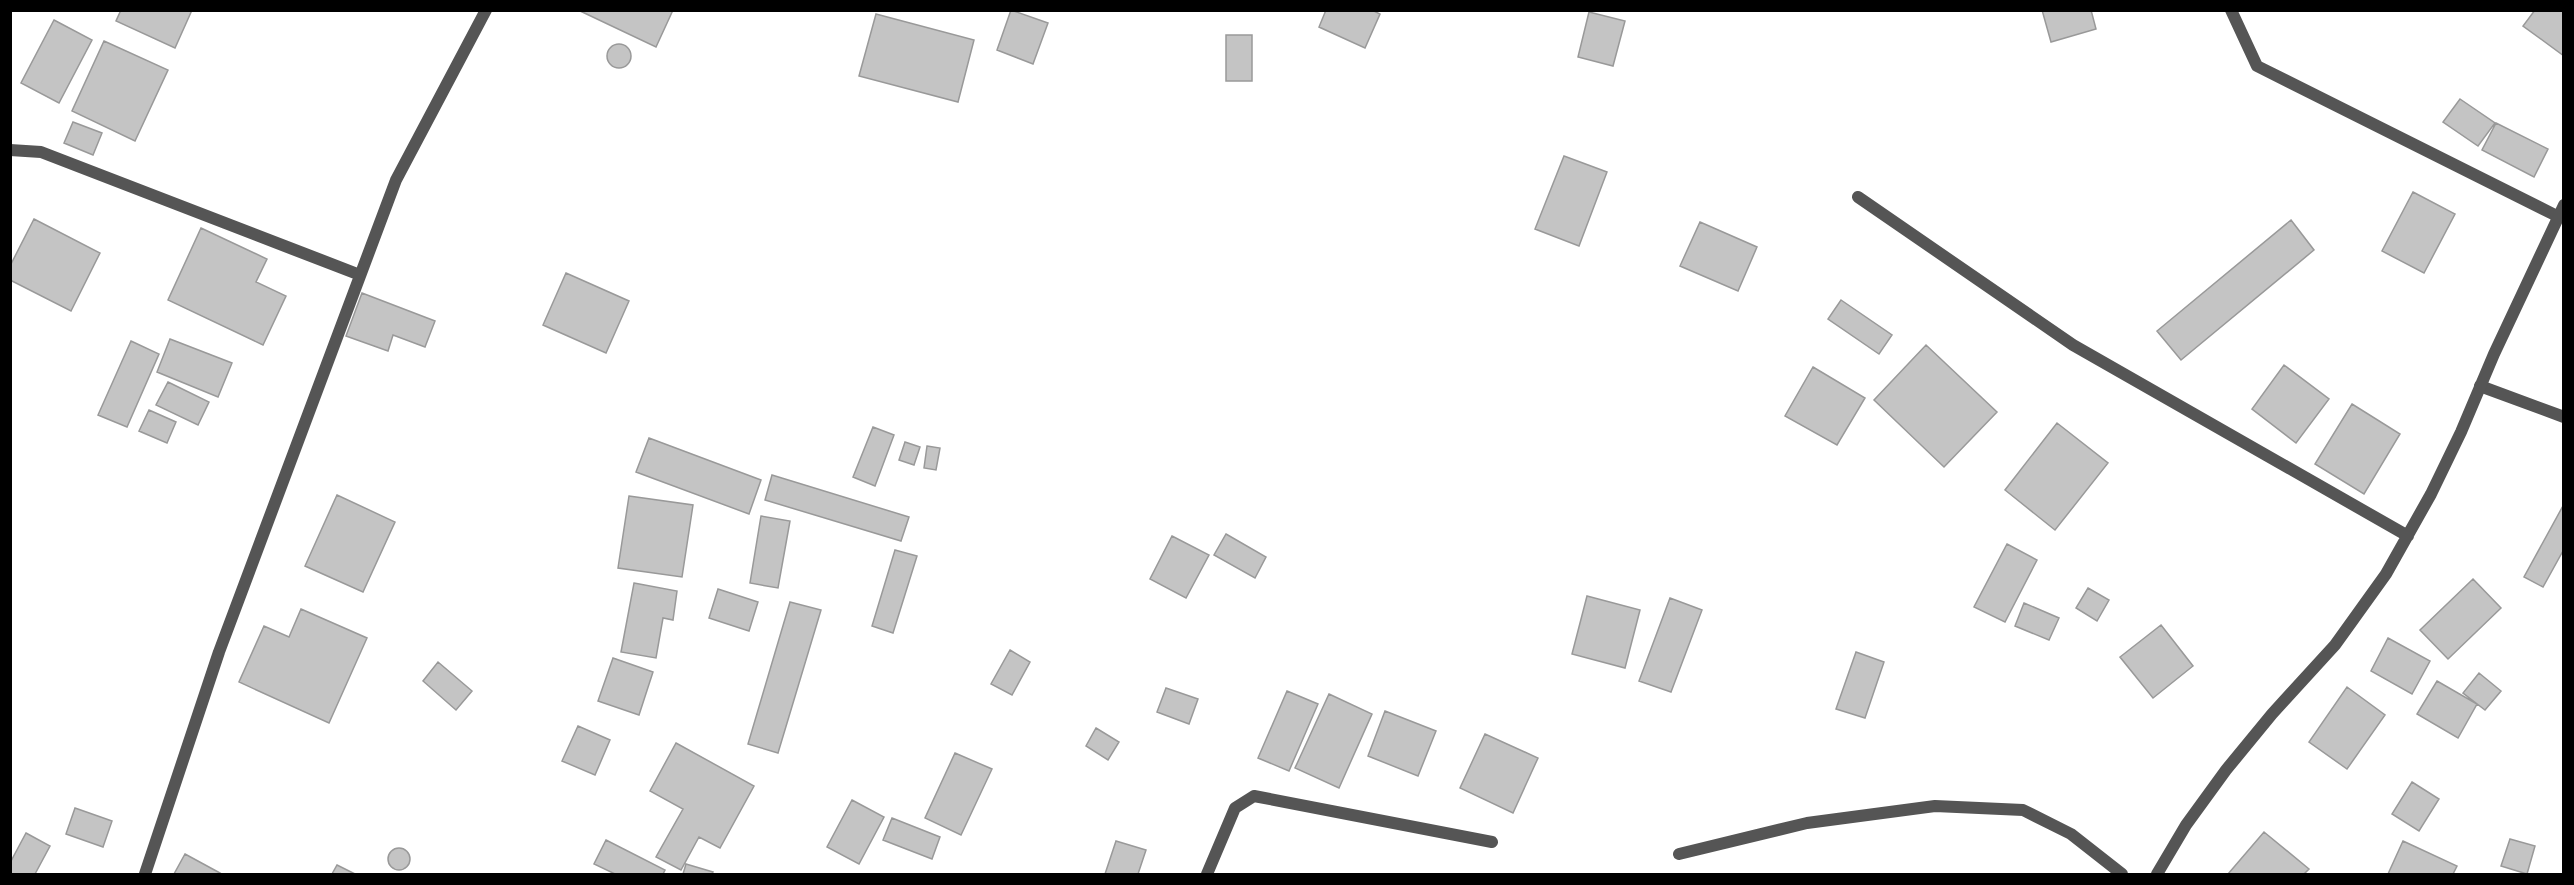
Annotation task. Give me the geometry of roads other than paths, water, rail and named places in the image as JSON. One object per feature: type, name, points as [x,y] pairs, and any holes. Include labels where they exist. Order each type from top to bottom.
[{"type":"street","points":[[145,874],[219,652],[396,180],[486,10]]},
{"type":"street","points":[[2157,874],[2186,825],[2272,714],[2335,645],[2386,574],[2461,432],[2560,210],[2257,66],[2231,10]]},
{"type":"street","points":[[10,150],[41,152],[360,275]]},
{"type":"street","points":[[1858,198],[2073,345],[2408,536]]},
{"type":"street","points":[[2480,386],[2564,417]]},
{"type":"street","points":[[1207,874],[1235,808],[1254,796],[1492,842]]},
{"type":"street","points":[[1679,854],[1808,823],[1935,806],[2023,810],[2072,834],[2122,874]]}]
